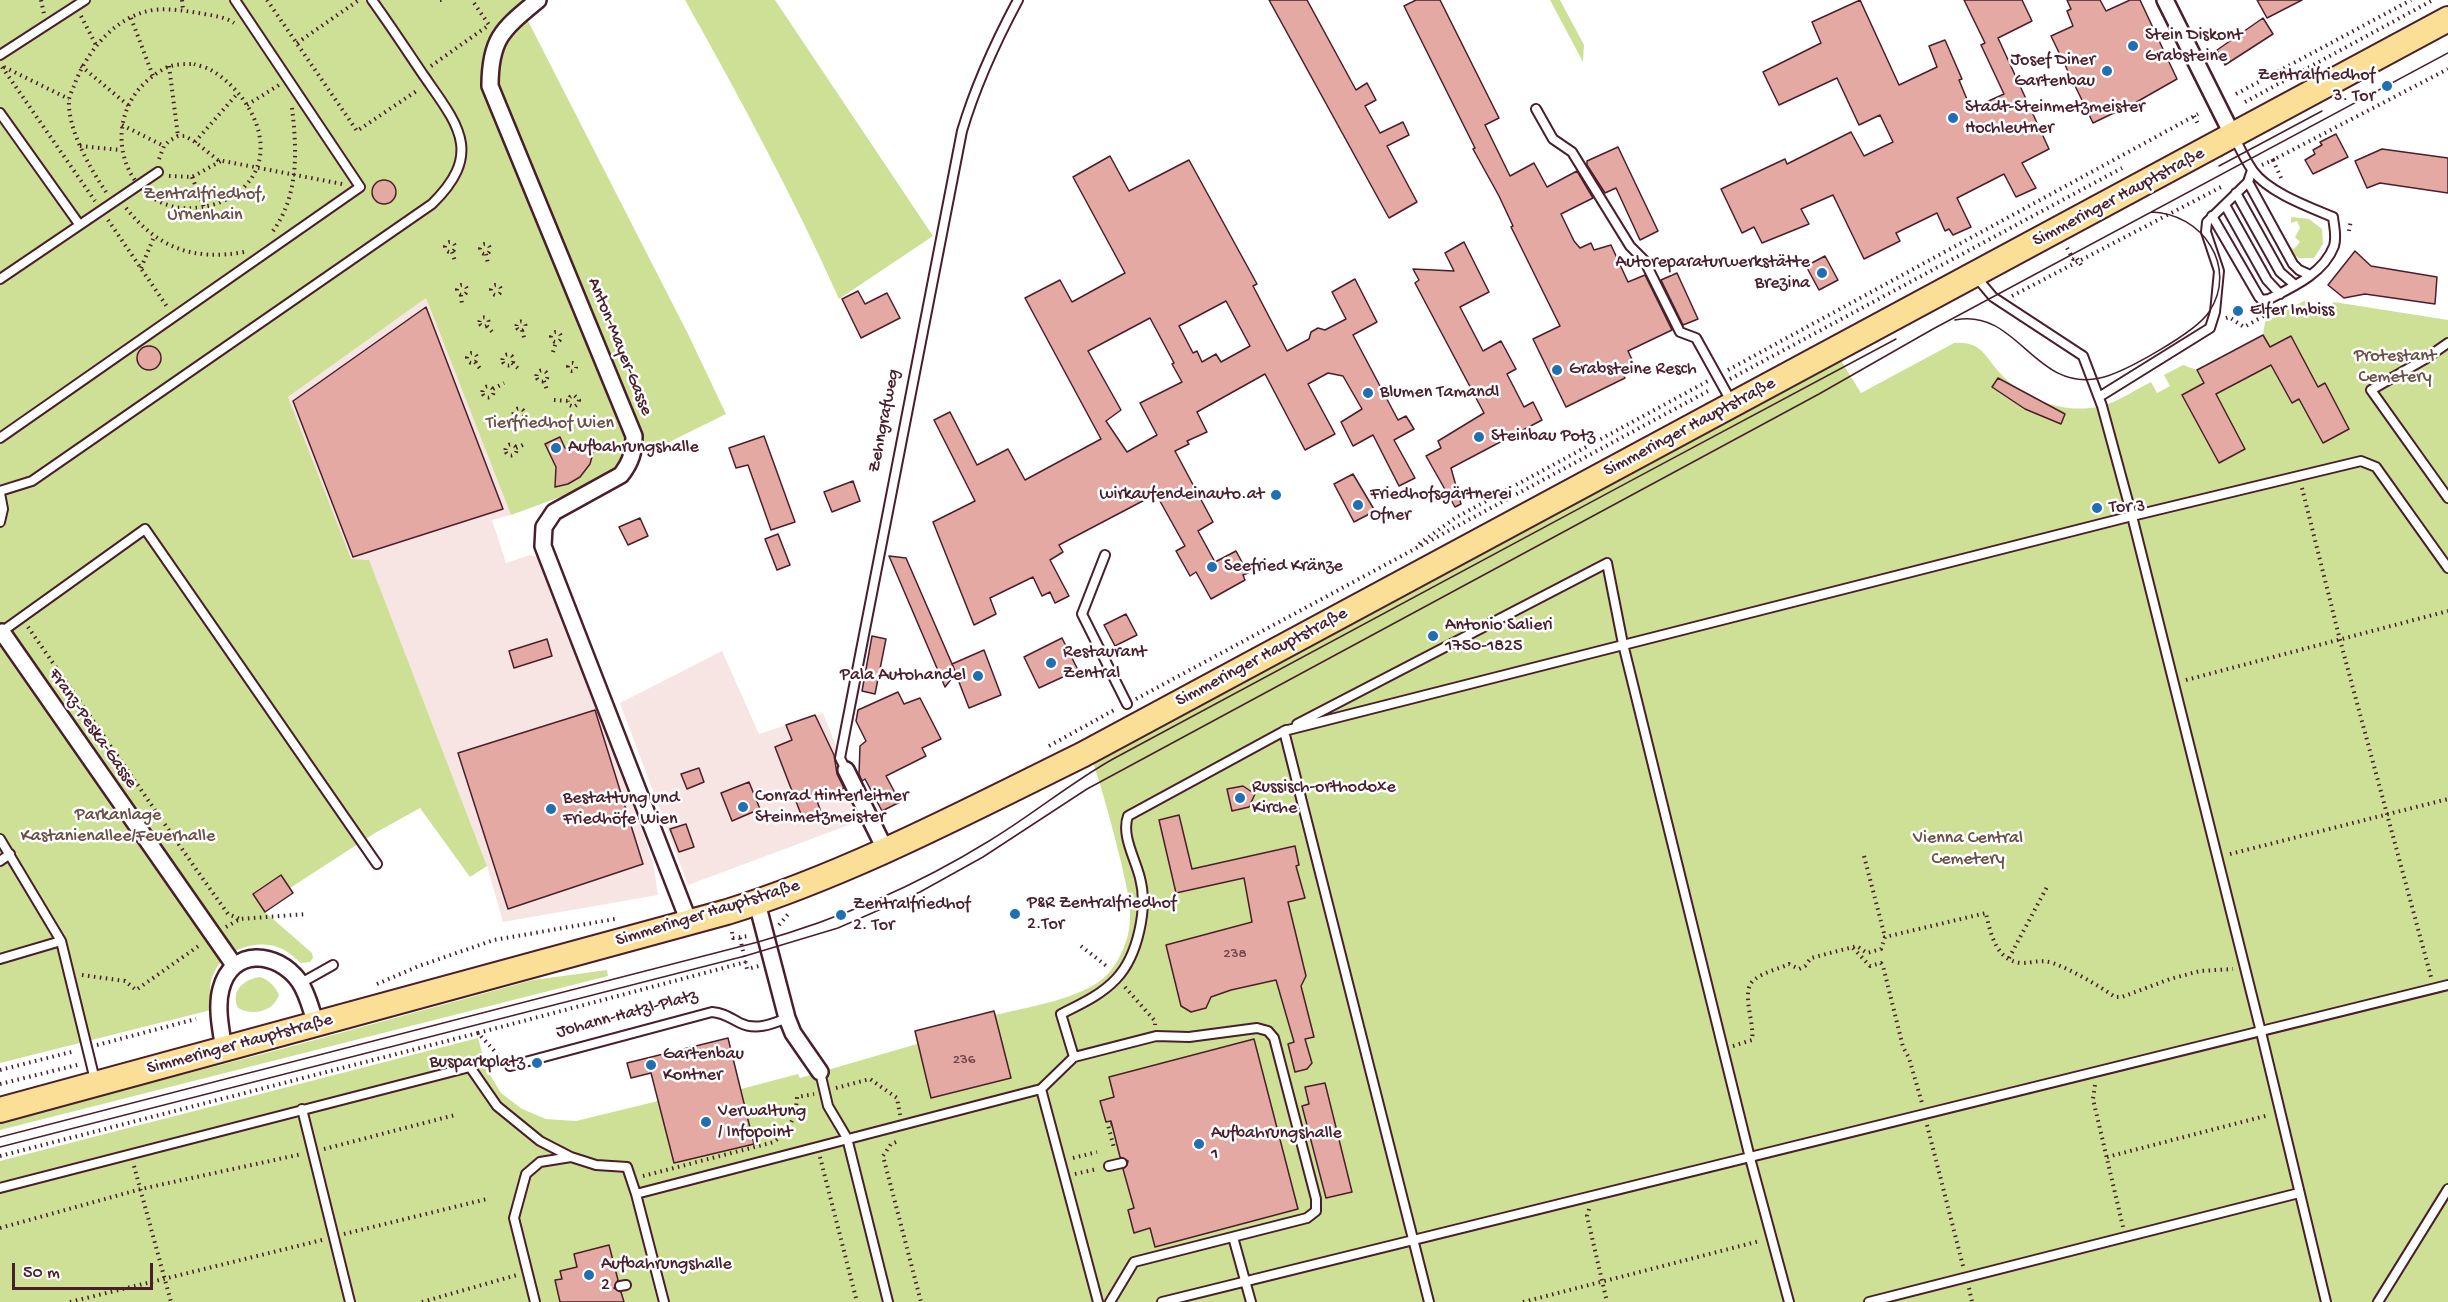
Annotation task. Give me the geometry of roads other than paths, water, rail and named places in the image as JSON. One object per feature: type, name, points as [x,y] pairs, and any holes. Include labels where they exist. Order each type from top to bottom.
[{"type":"main road","name":"Simmeringer Hauptstraße","points":[[0,1110],[757,903],[886,851],[1082,754],[2448,19]]},
{"type":"street","name":"Anton-Mayer-Gasse","points":[[538,0],[498,38],[490,61],[490,86],[634,436],[634,451],[628,466],[621,475],[554,512],[544,526],[543,546],[592,667],[689,922]]},
{"type":"street","points":[[2165,0],[2233,136]]},
{"type":"street","name":"Franz-Peska-Gasse","points":[[1,632],[234,965]]},
{"type":"street","name":"Zehngrafweg","points":[[846,770],[886,851]]},
{"type":"street","points":[[757,903],[788,1018],[796,1038],[820,1072]]},
{"type":"street","points":[[224,1049],[219,1004],[220,990],[225,976],[234,965],[247,958],[269,959],[288,969],[301,983],[316,1024]]},
{"type":"lane","points":[[0,56],[85,0]]},
{"type":"lane","points":[[1,436],[360,187],[235,0]]},
{"type":"lane","points":[[0,522],[3,509],[0,492],[32,482],[432,204],[449,187],[457,172],[461,152],[458,128],[447,107],[372,0]]},
{"type":"lane","name":"Zehngrafweg","points":[[846,770],[840,758],[962,131],[974,91],[992,48],[1018,0]]},
{"type":"lane","points":[[1536,109],[1553,139],[1572,152],[1630,246],[1644,260],[1680,332],[1696,338],[1733,405]]},
{"type":"lane","points":[[0,113],[80,224]]},
{"type":"lane","points":[[2212,216],[2262,300],[2280,294],[2310,275],[2327,258],[2334,245],[2336,235],[2333,217],[2307,207],[2267,185],[2252,170],[2233,136]]},
{"type":"lane","points":[[2099,397],[2210,328],[2215,312],[2219,281],[2216,259],[2205,232],[2207,222],[2248,182],[2252,170]]},
{"type":"lane","points":[[0,279],[100,209],[116,201],[158,172]]},
{"type":"lane","points":[[2248,182],[2293,264],[2310,275]]},
{"type":"lane","points":[[2236,193],[2280,272],[2295,285]]},
{"type":"lane","points":[[2225,204],[2267,280],[2280,294]]},
{"type":"lane","points":[[1974,275],[2001,303],[2083,356],[2099,397],[2174,683],[2326,1302]]},
{"type":"lane","points":[[2448,343],[2371,390],[2448,498]]},
{"type":"lane","points":[[1284,731],[2132,516],[2361,461],[2376,467],[2448,568]]},
{"type":"lane","points":[[1,632],[145,529],[377,864]]},
{"type":"lane","points":[[1105,555],[1082,615],[1126,704]]},
{"type":"lane","points":[[1074,1057],[1061,1014],[1089,1000],[1117,978],[1133,954],[1142,918],[1141,881],[1124,827],[1128,816],[1284,731],[1607,563],[1623,644],[1750,1158],[1789,1302]]},
{"type":"lane","points":[[1284,731],[1429,1302]]},
{"type":"lane","points":[[0,839],[61,941],[96,1084]]},
{"type":"lane","points":[[0,861],[10,854]]},
{"type":"lane","points":[[0,959],[61,941]]},
{"type":"lane","points":[[301,983],[333,965]]},
{"type":"lane","points":[[1162,1302],[2448,985]]},
{"type":"lane","name":"Johann-Hatzl-Platz","points":[[510,1066],[712,1012],[730,1016],[748,1026],[759,1027],[788,1018]]},
{"type":"lane","points":[[636,1194],[1041,1089],[1074,1057],[1156,1036],[1189,1037],[1257,1028],[1268,1031],[1274,1038],[1316,1199],[1316,1211],[1307,1218],[1134,1262],[1110,1302]]},
{"type":"lane","points":[[0,1188],[470,1067],[496,1106],[540,1141],[571,1157],[596,1166],[627,1167],[664,1302]]},
{"type":"lane","points":[[820,1072],[828,1106],[847,1138],[888,1302]]},
{"type":"lane","points":[[1041,1089],[1098,1302]]},
{"type":"lane","points":[[302,1109],[350,1302]]},
{"type":"lane","points":[[535,1302],[514,1218],[526,1174],[540,1162],[571,1157]]},
{"type":"lane","points":[[1109,1166],[1122,1163]]},
{"type":"lane","points":[[2378,1302],[2448,1189]]},
{"type":"lane","points":[[1869,1302],[2299,1192]]},
{"type":"lane","points":[[1233,1237],[1251,1302]]},
{"type":"tram line","points":[[0,1147],[745,956],[838,928],[920,892],[983,857],[1087,789],[1819,394],[1933,329],[2448,53]]},
{"type":"tram line","points":[[2219,166],[2322,111]]},
{"type":"tram line","points":[[1955,320],[1976,319],[1995,326],[2042,363],[2059,373],[2078,379],[2111,375],[2142,360],[2202,320],[2209,312],[2217,295],[2220,278],[2217,261],[2200,232],[2186,222],[2169,215],[2151,212]]},
{"type":"tram line","points":[[0,1137],[758,942],[818,923],[877,900],[934,873],[989,841],[1081,778],[1113,759],[1896,339]]},
{"type":"place","name":"Stein Diskont Grabsteine","points":[[2133,46]]},
{"type":"place","name":"Josef Diner Gartenbau","points":[[2107,71]]},
{"type":"place","name":"Zentralfriedhof 3. Tor","points":[[2387,86]]},
{"type":"place","name":"Stadt-Steinmetzmeister Hochleutner","points":[[1953,118]]},
{"type":"place","name":"Autoreparaturwerkstätte Brezina","points":[[1822,273]]},
{"type":"place","name":"Elfer Imbiss","points":[[2238,311]]},
{"type":"place","name":"Grabsteine Resch","points":[[1557,370]]},
{"type":"place","name":"Blumen Tamandl","points":[[1368,393]]},
{"type":"place","name":"Steinbau Potz","points":[[1479,437]]},
{"type":"place","name":"Aufbahrungshalle","points":[[556,448]]},
{"type":"place","name":"wirkaufendeinauto.at","points":[[1276,495]]},
{"type":"place","name":"Friedhofsgärtnerei Ofner","points":[[1358,505]]},
{"type":"place","name":"Tor 3","points":[[2097,508]]},
{"type":"place","name":"Seefried Kränze","points":[[1212,567]]},
{"type":"place","name":"Antonio Salieri 1750-1825","points":[[1433,636]]},
{"type":"place","name":"Restaurant Zentral","points":[[1051,663]]},
{"type":"place","name":"Pala Autohandel","points":[[978,676]]},
{"type":"place","name":"Russisch-orthodoxe Kirche","points":[[1240,798]]},
{"type":"place","name":"Conrad Hinterleitner Steinmetzmeister","points":[[743,807]]},
{"type":"place","name":"Bestattung und Friedhöfe Wien","points":[[551,809]]},
{"type":"place","name":"P&R Zentralfriedhof 2.Tor","points":[[1015,914]]},
{"type":"place","name":"Zentralfriedhof 2. Tor","points":[[841,915]]},
{"type":"place","name":"Busparkplatz","points":[[537,1063]]},
{"type":"place","name":"Gartenbau Kontner","points":[[651,1065]]},
{"type":"place","name":"Verwaltung / Infopoint","points":[[706,1122]]},
{"type":"place","name":"Aufbahrungshalle 1","points":[[1199,1144]]},
{"type":"place","name":"Aufbahrungshalle 2","points":[[589,1275]]},
{"type":"park label","name":"Zentralfriedhof, Urnenhain","points":[[205,205]]},
{"type":"park label","name":"Protestant Cemetery","points":[[2395,367]]},
{"type":"park label","name":"Tierfriedhof Wien","points":[[550,424]]},
{"type":"park label","name":"Parkanlage Kastanienallee/Feuerhalle","points":[[118,826]]},
{"type":"park label","name":"Vienna Central Cemetery","points":[[1968,849]]}]
